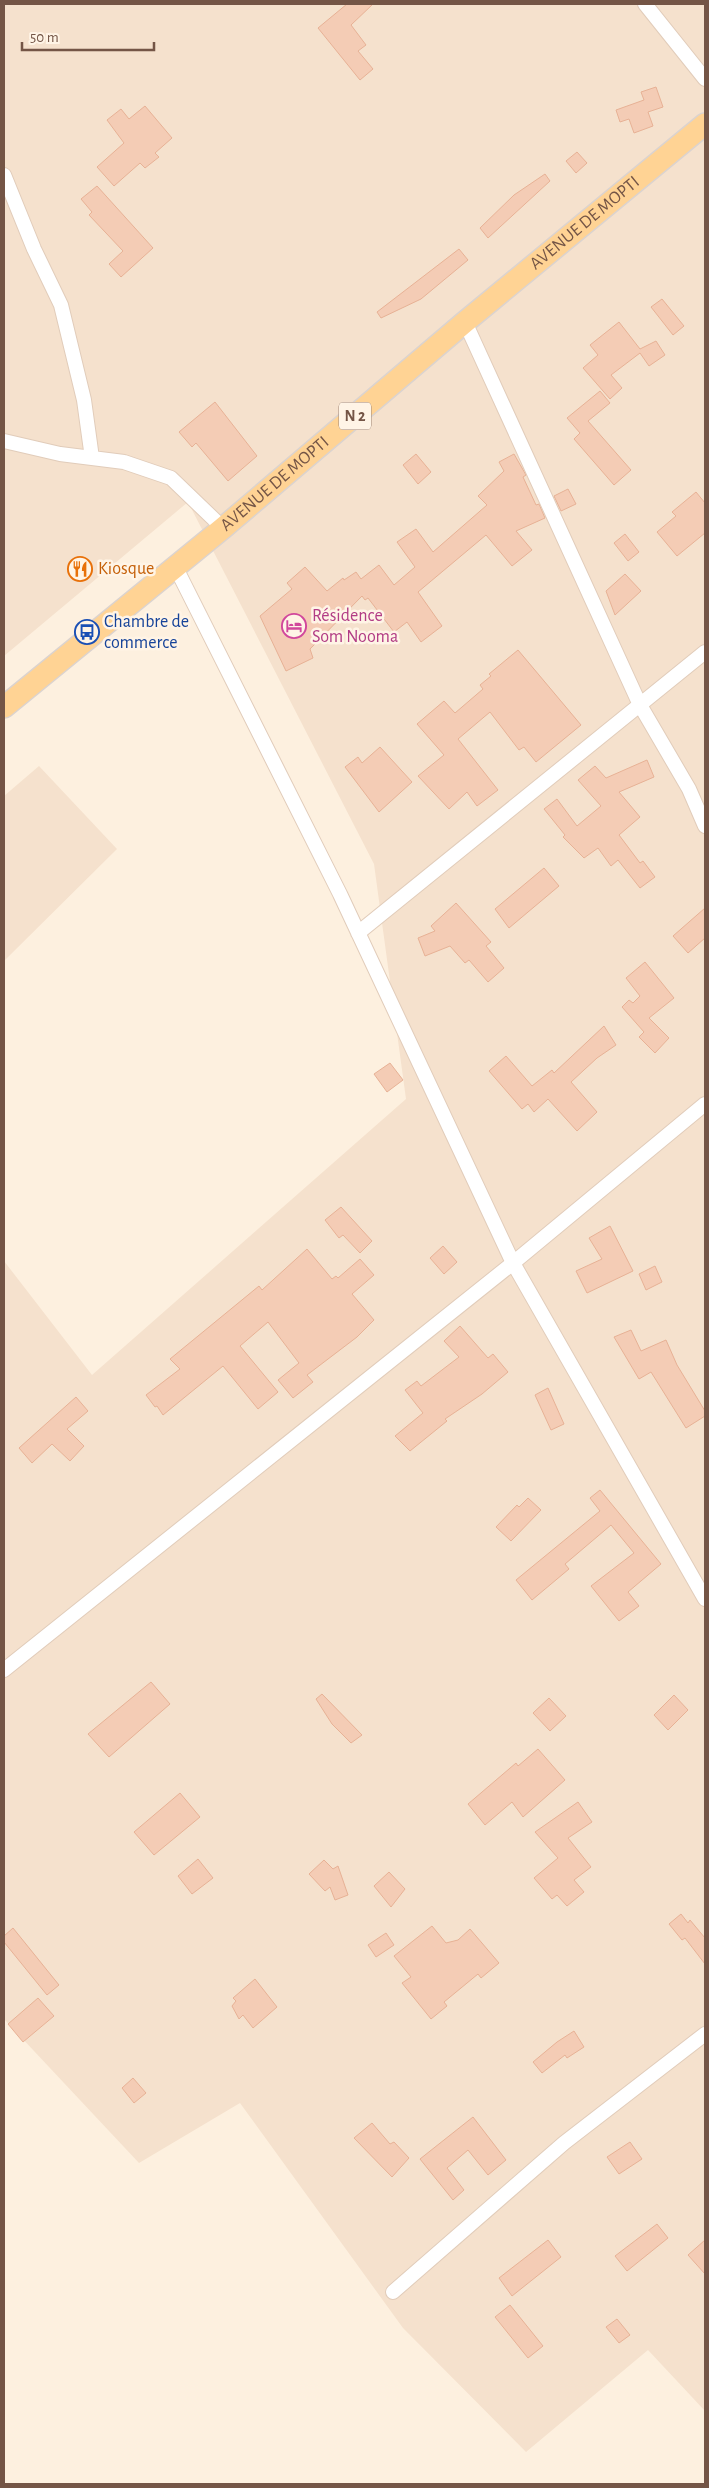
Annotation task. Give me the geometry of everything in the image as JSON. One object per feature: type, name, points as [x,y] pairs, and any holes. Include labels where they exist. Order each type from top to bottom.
[{"type":"main road","name":"AVENUE DE MOPTI","points":[[4,707],[223,528],[465,322],[705,124]]},
{"type":"street","points":[[645,4],[705,79]]},
{"type":"street","points":[[4,175],[34,249],[61,305],[84,400],[92,458]]},
{"type":"street","points":[[465,322],[640,705],[689,789],[705,826]]},
{"type":"street","points":[[4,441],[60,454],[124,462],[171,478],[223,528]]},
{"type":"street","points":[[175,566],[358,934],[513,1262],[705,1599]]},
{"type":"street","points":[[358,934],[705,652]]},
{"type":"street","points":[[4,1670],[513,1262],[705,1104]]},
{"type":"street","points":[[393,2292],[564,2143],[705,2034]]},
{"type":"shaded area","points":[[4,4],[705,4],[705,2411],[648,2350],[526,2452],[403,2328],[240,2103],[139,2163],[4,2019],[4,1261],[92,1375],[406,1099],[374,864],[188,502],[4,656]]},
{"type":"shaded area","points":[[39,766],[117,849],[4,961],[4,796]]},
{"type":"building","points":[[347,4],[373,4],[351,25],[366,45],[358,51],[373,69],[360,80],[318,28]]},
{"type":"building","points":[[656,87],[663,107],[648,112],[653,126],[634,133],[629,119],[620,122],[616,110],[644,100],[641,92]]},
{"type":"building","points":[[145,106],[172,138],[155,153],[159,157],[145,168],[140,163],[114,186],[97,167],[124,143],[107,120],[121,109],[129,119]]},
{"type":"building","points":[[577,152],[587,163],[576,173],[566,161]]},
{"type":"building","points":[[545,174],[550,181],[488,238],[480,228],[514,195]]},
{"type":"building","points":[[97,186],[153,248],[121,277],[109,264],[123,251],[89,215],[92,212],[81,199]]},
{"type":"building","points":[[459,249],[468,260],[421,299],[381,318],[377,312]]},
{"type":"building","points":[[662,299],[684,326],[673,335],[651,307]]},
{"type":"building","points":[[619,322],[640,349],[656,341],[665,355],[649,366],[640,353],[611,375],[622,388],[610,399],[583,368],[598,355],[590,345]]},
{"type":"building","points":[[600,391],[610,403],[588,421],[631,470],[614,485],[574,439],[580,433],[567,418]]},
{"type":"building","points":[[215,402],[257,456],[228,481],[196,443],[192,447],[179,432]]},
{"type":"building","points":[[416,454],[431,472],[418,484],[403,465]]},
{"type":"building","points":[[514,454],[526,475],[523,477],[536,505],[539,504],[545,518],[516,531],[532,550],[512,566],[486,535],[418,592],[442,626],[421,642],[407,622],[394,632],[368,598],[365,600],[362,596],[310,649],[313,658],[286,671],[260,616],[292,589],[287,583],[305,567],[327,591],[343,578],[344,580],[356,572],[361,579],[379,565],[394,585],[415,567],[397,542],[416,529],[433,552],[487,505],[478,496],[504,471],[499,462]]},
{"type":"building","points":[[568,489],[576,504],[561,511],[554,496]]},
{"type":"building","points":[[696,492],[705,503],[705,533],[677,556],[657,532],[676,516],[672,512]]},
{"type":"building","points":[[625,534],[639,552],[628,561],[614,543]]},
{"type":"building","points":[[625,574],[641,591],[615,615],[606,591]]},
{"type":"building","points":[[518,650],[581,725],[536,762],[524,747],[519,750],[490,712],[458,739],[498,790],[477,806],[467,792],[449,809],[418,776],[444,755],[417,724],[444,701],[455,713],[483,689],[480,685],[491,676],[489,674]]},
{"type":"building","points":[[380,747],[412,782],[379,812],[345,767],[358,757],[362,763]]},
{"type":"building","points":[[647,760],[654,777],[619,792],[640,817],[619,835],[640,863],[643,861],[655,877],[640,888],[618,860],[611,866],[598,848],[584,858],[563,837],[565,835],[544,809],[557,799],[577,826],[601,806],[578,780],[595,766],[606,778]]},
{"type":"building","points":[[544,868],[559,886],[509,928],[495,909]]},
{"type":"building","points":[[456,903],[491,942],[486,946],[504,968],[488,982],[469,960],[465,963],[450,946],[425,956],[418,938],[435,931],[431,926]]},
{"type":"building","points":[[705,908],[705,938],[688,953],[673,936]]},
{"type":"building","points":[[645,962],[674,998],[649,1018],[669,1038],[655,1053],[639,1037],[644,1032],[622,1007],[629,1000],[633,1003],[640,996],[626,978]]},
{"type":"building","points":[[604,1026],[616,1045],[597,1058],[571,1082],[597,1112],[577,1131],[548,1099],[534,1112],[528,1104],[522,1109],[489,1071],[506,1056],[532,1086],[552,1070],[554,1073]]},
{"type":"building","points":[[390,1063],[403,1080],[387,1092],[374,1074]]},
{"type":"building","points":[[341,1207],[372,1241],[360,1253],[343,1235],[339,1238],[325,1220]]},
{"type":"building","points":[[610,1226],[633,1271],[587,1293],[576,1271],[602,1259],[589,1238]]},
{"type":"building","points":[[443,1246],[457,1262],[444,1274],[430,1258]]},
{"type":"building","points":[[307,1249],[332,1279],[336,1276],[338,1278],[360,1259],[374,1275],[352,1294],[374,1320],[357,1337],[307,1375],[313,1382],[293,1398],[278,1380],[299,1363],[268,1322],[240,1346],[278,1392],[258,1409],[223,1366],[163,1415],[146,1395],[180,1369],[170,1359],[259,1286],[262,1290]]},
{"type":"building","points":[[655,1266],[662,1282],[646,1290],[639,1274]]},
{"type":"building","points":[[460,1326],[488,1358],[493,1354],[508,1372],[482,1394],[445,1419],[447,1421],[410,1451],[395,1436],[423,1413],[405,1390],[417,1381],[421,1386],[459,1357],[444,1341]]},
{"type":"building","points":[[631,1330],[641,1351],[666,1340],[677,1365],[705,1411],[705,1416],[686,1428],[651,1372],[639,1379],[614,1337]]},
{"type":"building","points":[[548,1388],[564,1424],[551,1430],[535,1395]]},
{"type":"building","points":[[76,1397],[88,1411],[67,1429],[84,1446],[70,1461],[52,1444],[32,1463],[19,1448]]},
{"type":"building","points":[[600,1490],[661,1564],[628,1592],[639,1606],[619,1621],[591,1586],[634,1553],[611,1525],[565,1564],[569,1569],[532,1600],[516,1580],[600,1511],[590,1498]]},
{"type":"building","points":[[528,1498],[541,1510],[511,1541],[496,1527],[517,1505],[519,1507]]},
{"type":"building","points":[[151,1682],[170,1704],[109,1757],[88,1734]]},
{"type":"building","points":[[322,1694],[362,1735],[351,1743],[332,1724],[316,1699]]},
{"type":"building","points":[[674,1695],[688,1710],[668,1730],[654,1715]]},
{"type":"building","points":[[549,1698],[566,1716],[550,1731],[533,1713]]},
{"type":"building","points":[[538,1749],[565,1780],[523,1817],[512,1802],[485,1825],[468,1804],[516,1763],[518,1766]]},
{"type":"building","points":[[180,1793],[200,1817],[154,1855],[134,1832]]},
{"type":"building","points":[[578,1802],[592,1822],[568,1838],[591,1867],[574,1880],[584,1892],[567,1906],[557,1895],[552,1899],[534,1878],[558,1858],[535,1832]]},
{"type":"building","points":[[198,1859],[213,1878],[192,1894],[178,1876]]},
{"type":"building","points":[[324,1860],[333,1869],[338,1866],[348,1895],[335,1900],[330,1887],[325,1891],[309,1874]]},
{"type":"building","points":[[389,1872],[405,1889],[391,1907],[374,1886]]},
{"type":"building","points":[[681,1914],[688,1923],[690,1920],[705,1938],[705,1964],[685,1938],[682,1940],[669,1924]]},
{"type":"building","points":[[432,1926],[446,1943],[458,1940],[470,1929],[499,1963],[481,1978],[478,1974],[444,2002],[447,2006],[431,2019],[402,1983],[411,1977],[394,1956]]},
{"type":"building","points":[[13,1928],[59,1985],[47,1995],[4,1942],[4,1936]]},
{"type":"building","points":[[386,1933],[394,1945],[376,1957],[368,1945]]},
{"type":"building","points":[[255,1979],[277,2007],[253,2028],[243,2015],[239,2019],[232,2006],[236,2001],[233,1998]]},
{"type":"building","points":[[38,1998],[54,2016],[23,2042],[8,2024]]},
{"type":"building","points":[[574,2031],[584,2047],[567,2058],[565,2055],[542,2073],[533,2062]]},
{"type":"building","points":[[133,2078],[146,2093],[134,2103],[122,2088]]},
{"type":"building","points":[[473,2117],[506,2160],[488,2175],[468,2150],[447,2168],[464,2190],[453,2200],[420,2159]]},
{"type":"building","points":[[372,2123],[390,2144],[394,2142],[409,2158],[392,2177],[354,2138]]},
{"type":"building","points":[[630,2142],[642,2159],[619,2174],[607,2157]]},
{"type":"building","points":[[657,2224],[668,2238],[627,2271],[615,2256]]},
{"type":"building","points":[[548,2240],[561,2257],[512,2296],[499,2278]]},
{"type":"building","points":[[705,2240],[705,2274],[688,2255]]},
{"type":"building","points":[[510,2305],[543,2346],[528,2358],[495,2317]]},
{"type":"building","points":[[617,2319],[630,2335],[619,2343],[606,2327]]},
{"type":"place","name":"Kiosque","points":[[80,569]]},
{"type":"place","name":"Résidence Som Nooma","points":[[294,626]]},
{"type":"place","name":"Chambre de commerce","points":[[87,632]]}]
